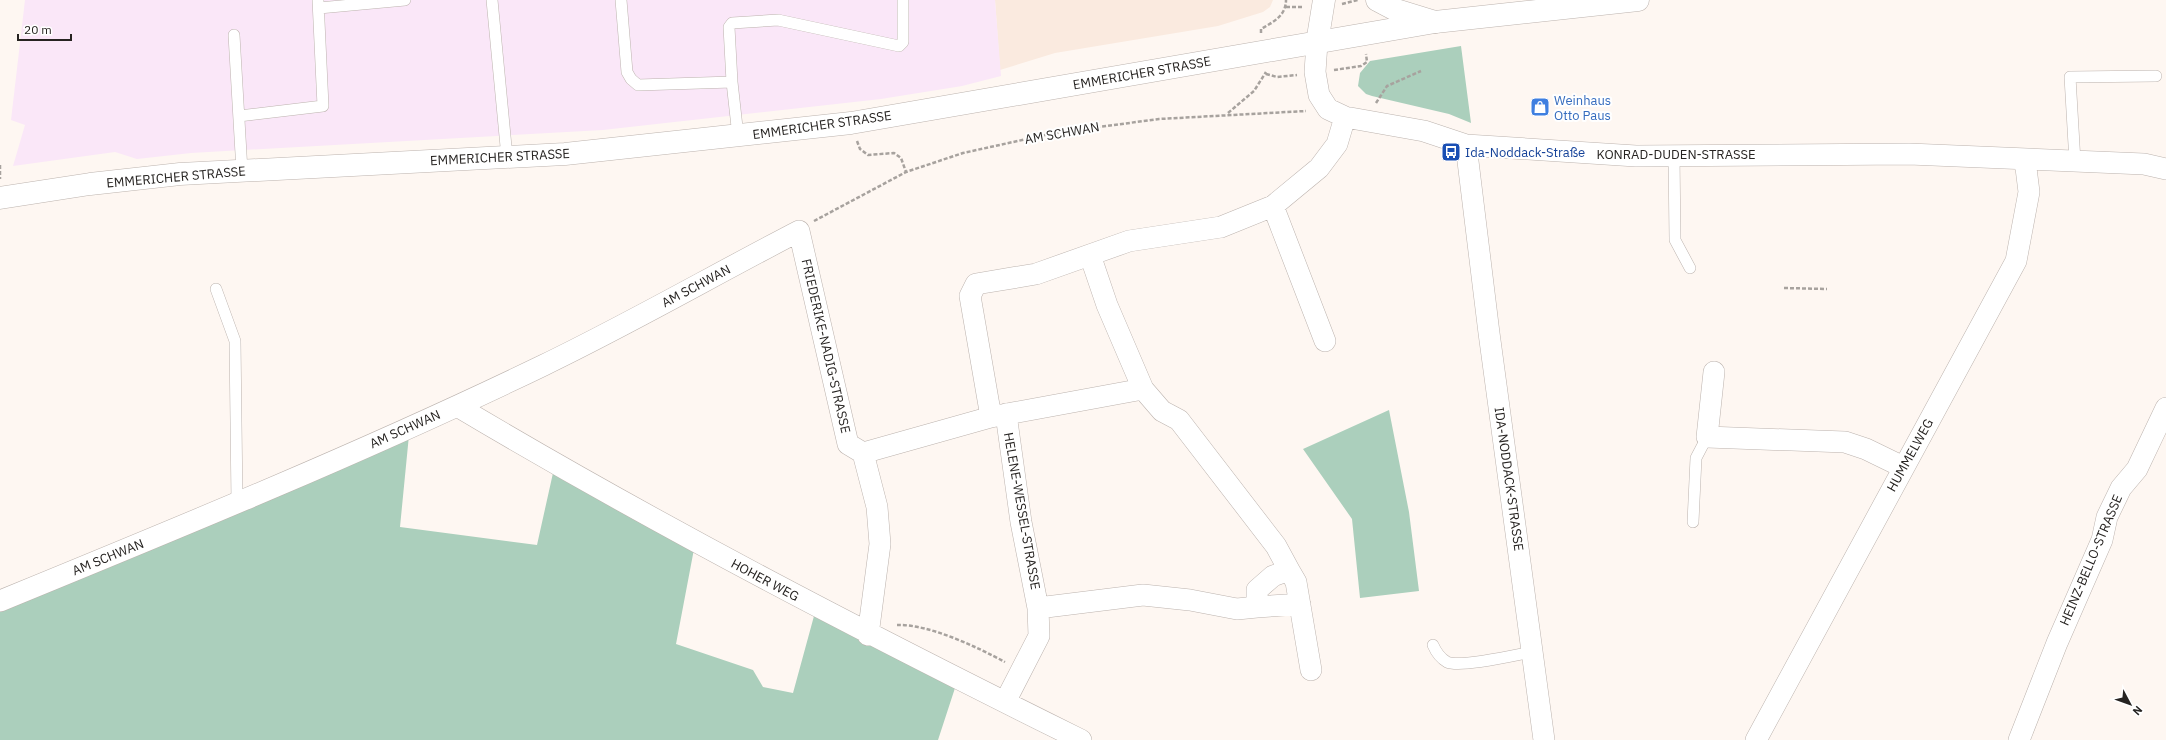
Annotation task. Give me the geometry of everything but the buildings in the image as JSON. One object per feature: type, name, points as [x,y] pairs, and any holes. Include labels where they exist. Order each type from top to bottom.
[{"type":"main road","points":[[1317,43],[1324,0]]},
{"type":"main road","points":[[1378,0],[1396,10],[1435,22]]},
{"type":"main road","name":"EMMERICHER STRASSE","points":[[0,198],[180,174],[565,154],[851,123],[1435,22],[1638,0]]},
{"type":"street","points":[[1312,670],[1296,582],[1276,546],[1179,420],[1162,411],[1143,389],[1107,305],[1090,255],[1129,241],[1221,227],[1273,206],[1319,168],[1337,144],[1336,113],[1319,95],[1315,72],[1317,43]]},
{"type":"street","name":"KONRAD-DUDEN-STRASSE","points":[[1336,113],[1424,131],[1466,145],[1636,156],[1902,154],[2144,164],[2166,169]]},
{"type":"street","name":"IDA-NODDACK-STRASSE","points":[[1466,145],[1489,333],[1544,740]]},
{"type":"street","name":"HUMMELWEG","points":[[1756,740],[2016,261],[2029,192],[2025,160]]},
{"type":"street","points":[[1273,206],[1325,341]]},
{"type":"street","name":"AM SCHWAN","points":[[0,601],[237,502],[457,406],[618,328],[805,227]]},
{"type":"street","name":"FRIEDERIKE-NADIG-STRASSE","points":[[805,227],[848,444],[863,453]]},
{"type":"street","name":"HELENE-WESSEL-STRASSE","points":[[1005,702],[1039,636],[1038,608],[998,416],[970,296],[976,284],[1036,274],[1090,255]]},
{"type":"street","points":[[1714,372],[1707,437],[1845,442],[1866,449],[1903,467]]},
{"type":"street","points":[[869,630],[880,544],[876,507],[863,453],[998,416],[1143,389]]},
{"type":"street","name":"HOHER WEG","points":[[457,406],[665,526],[1081,740]]},
{"type":"street","name":"HEINZ-BELLO-STRASSE","points":[[2019,740],[2057,643],[2102,540],[2107,517],[2121,488],[2137,469],[2166,408]]},
{"type":"street","points":[[1247,608],[1257,590],[1273,576],[1289,570]]},
{"type":"street","name":"HELENE-WESSEL-STRASSE","points":[[1038,608],[1143,595],[1247,608],[1300,604]]},
{"type":"lane","points":[[239,116],[323,106],[318,4],[405,0]]},
{"type":"lane","points":[[492,0],[507,157]]},
{"type":"lane","points":[[621,0],[627,72],[631,79],[638,85],[732,82]]},
{"type":"lane","points":[[738,136],[732,82],[729,27],[732,23],[778,20],[899,46],[903,42],[903,0]]},
{"type":"lane","points":[[234,36],[242,171]]},
{"type":"lane","points":[[2074,162],[2070,77],[2156,76]]},
{"type":"lane","points":[[1674,155],[1675,240],[1690,268]]},
{"type":"lane","points":[[216,289],[235,341],[237,502]]},
{"type":"lane","points":[[1693,522],[1696,458],[1707,437]]},
{"type":"lane","points":[[1433,645],[1442,658],[1451,663],[1532,652]]},
{"type":"path","points":[[1365,120],[1387,86],[1421,71]]},
{"type":"path","name":"AM SCHWAN","points":[[805,227],[906,172],[963,153],[1054,133],[1159,119],[1336,113]]},
{"type":"path","points":[[851,123],[860,150],[868,155],[894,153],[901,158],[906,172]]},
{"type":"path","points":[[1784,288],[1827,289]]},
{"type":"path","points":[[869,630],[908,625],[964,641],[1021,671]]},
{"type":"shaded area","points":[[25,0],[995,0],[1001,76],[962,86],[881,99],[603,130],[191,153],[137,159],[115,152],[13,166],[25,125],[11,120]]},
{"type":"shaded area","points":[[995,0],[1273,0],[1270,7],[1263,12],[1218,26],[1055,53],[1000,70]]},
{"type":"green space","points":[[1461,46],[1471,123],[1449,114],[1372,96],[1366,94],[1358,86],[1360,73],[1370,61]]},
{"type":"green space","points":[[1389,410],[1409,512],[1419,591],[1360,598],[1352,519],[1303,449]]},
{"type":"green space","points":[[409,435],[400,527],[537,545],[553,473],[694,549],[676,644],[753,670],[763,687],[793,693],[814,616],[955,688],[938,740],[0,740],[0,606]]},
{"type":"place","name":"Weinhaus Otto Paus","points":[[1540,107]]},
{"type":"place","name":"Ida-Noddack-Straße","points":[[1451,152]]}]
